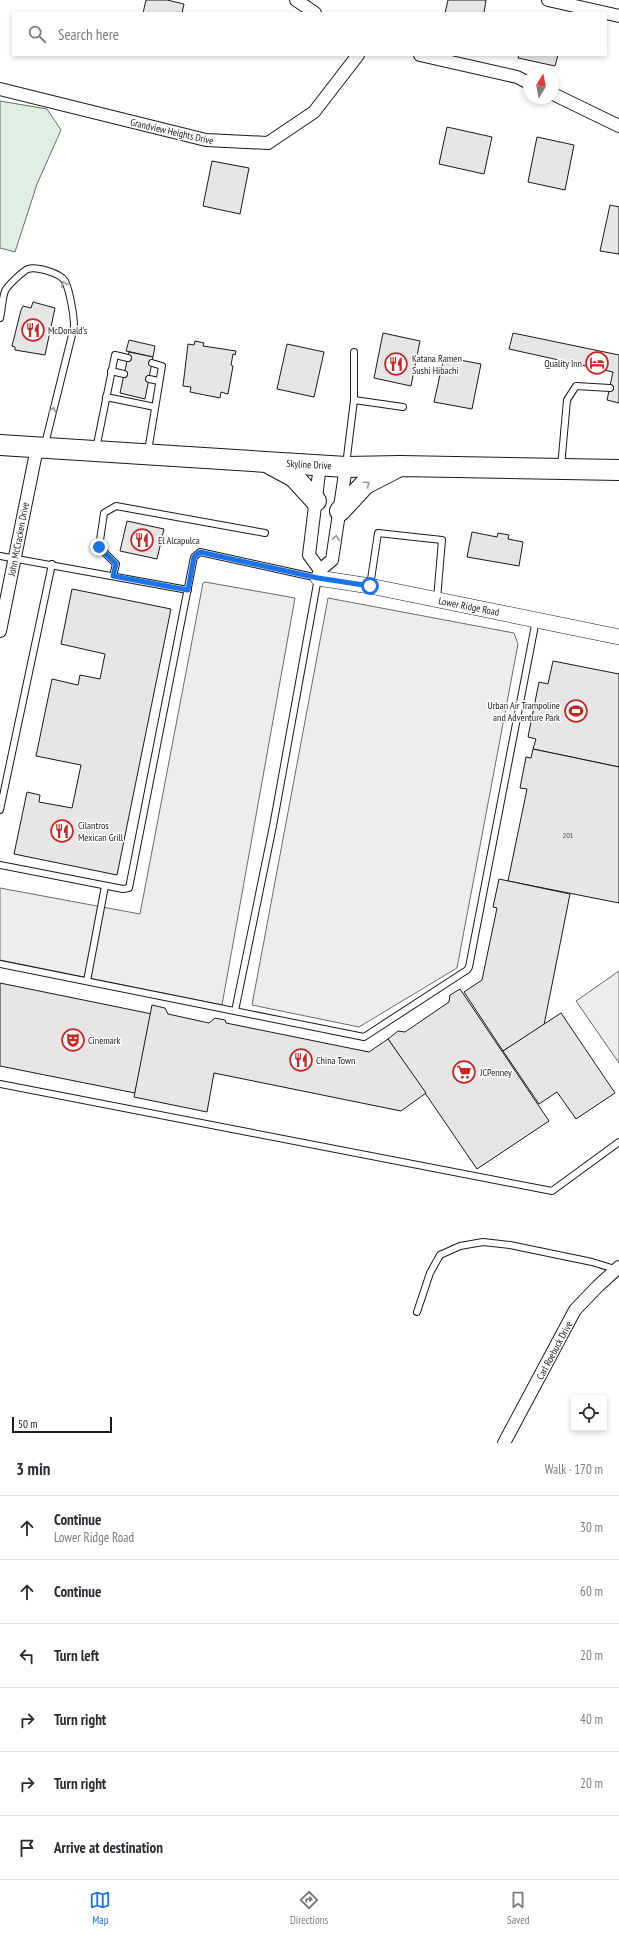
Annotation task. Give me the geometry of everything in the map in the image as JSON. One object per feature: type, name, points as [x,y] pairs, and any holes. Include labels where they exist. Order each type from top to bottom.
[{"type":"highway","name":"Skyline Drive","points":[[0,445],[320,465],[619,470]]},
{"type":"highway","points":[[267,462],[294,477],[316,500]]},
{"type":"highway","points":[[340,511],[365,484],[400,466]]},
{"type":"street","points":[[296,0],[314,12]]},
{"type":"street","points":[[548,0],[601,12]]},
{"type":"street","points":[[607,13],[619,16]]},
{"type":"street","name":"Grandview Heights Drive","points":[[0,89],[206,140],[268,143],[314,112],[357,56]]},
{"type":"street","points":[[424,56],[517,77],[523,80]]},
{"type":"street","points":[[559,97],[619,126]]},
{"type":"street","name":"John McCracken Drive","points":[[0,631],[40,448]]},
{"type":"street","points":[[320,465],[309,555],[319,574],[332,560],[346,466]]},
{"type":"street","name":"Lower Ridge Road","points":[[319,574],[370,586],[619,637]]},
{"type":"street","name":"Carl Roebuck Drive","points":[[504,1443],[575,1310],[617,1268]]},
{"type":"lane","points":[[0,318],[5,291],[8,286],[27,269],[35,268],[58,275],[64,280],[74,318],[74,327],[40,448]]},
{"type":"lane","points":[[346,466],[354,400],[354,352]]},
{"type":"lane","points":[[96,451],[115,355],[128,358]]},
{"type":"lane","points":[[148,454],[162,366],[152,364]]},
{"type":"lane","points":[[111,371],[124,374]]},
{"type":"lane","points":[[149,379],[159,381]]},
{"type":"lane","points":[[561,468],[567,400],[576,386],[610,388]]},
{"type":"lane","points":[[106,397],[155,407]]},
{"type":"lane","points":[[354,400],[403,407]]},
{"type":"lane","points":[[113,576],[116,564],[99,547],[104,513],[116,506],[265,533]]},
{"type":"lane","points":[[370,586],[378,533],[442,540],[437,600]]},
{"type":"lane","points":[[0,865],[105,886],[123,889],[129,888],[194,557],[200,552],[319,574],[273,826],[235,1011]]},
{"type":"lane","points":[[0,556],[15,557],[188,590]]},
{"type":"lane","points":[[0,810],[52,564]]},
{"type":"lane","points":[[0,964],[364,1036],[467,970],[470,961],[536,620]]},
{"type":"lane","points":[[87,981],[105,886]]},
{"type":"lane","points":[[0,1084],[552,1191],[619,1142]]},
{"type":"lane","points":[[417,1312],[430,1273],[440,1255],[460,1246],[483,1242],[510,1245],[617,1268]]},
{"type":"green space","points":[[0,101],[47,109],[61,130],[37,184],[15,252],[0,248]]},
{"type":"shaded area","points":[[205,582],[295,598],[222,1005],[0,960],[0,888],[140,914],[203,583]]},
{"type":"shaded area","points":[[328,598],[514,633],[518,644],[457,968],[359,1027],[252,1005]]},
{"type":"shaded area","points":[[619,971],[619,1063],[576,1001]]},
{"type":"building","points":[[146,0],[167,0],[184,4],[182,12],[143,12]]},
{"type":"building","points":[[448,0],[486,0],[484,12],[445,12]]},
{"type":"building","points":[[519,56],[558,56],[555,66],[518,58]]},
{"type":"building","points":[[447,127],[492,137],[484,174],[439,164]]},
{"type":"building","points":[[537,137],[574,145],[565,190],[528,182]]},
{"type":"building","points":[[212,161],[249,168],[240,214],[203,206]]},
{"type":"building","points":[[610,205],[619,207],[619,254],[600,251]]},
{"type":"building","name":"McDonald's","points":[[33,302],[55,308],[45,355],[15,350],[15,347],[12,346],[21,310],[23,306],[31,308]]},
{"type":"building","points":[[383,333],[420,341],[411,386],[374,378]]},
{"type":"building","name":"Quality Inn","points":[[513,333],[619,355],[619,403],[607,400],[613,372],[509,349]]},
{"type":"building","points":[[129,340],[155,346],[153,357],[126,351]]},
{"type":"building","points":[[195,341],[204,343],[203,346],[236,351],[235,355],[233,354],[231,365],[233,366],[228,394],[221,392],[220,398],[190,392],[191,387],[183,386],[188,344],[194,345]]},
{"type":"building","points":[[287,344],[324,352],[314,397],[277,389]]},
{"type":"building","points":[[129,352],[153,357],[145,399],[120,393]]},
{"type":"building","points":[[444,357],[481,364],[472,409],[434,402]]},
{"type":"building","name":"El Alcapulca","points":[[127,521],[164,529],[157,559],[120,551]]},
{"type":"building","points":[[472,532],[497,537],[498,533],[509,535],[508,539],[523,542],[519,566],[467,557]]},
{"type":"building","points":[[72,589],[171,609],[117,875],[14,854],[27,792],[40,795],[39,802],[72,808],[81,765],[36,756],[52,679],[78,685],[80,675],[100,679],[105,654],[61,644]]},
{"type":"building","name":"Urban Air Trampoline and Adventure Park","points":[[553,661],[619,674],[619,767],[533,749],[536,739],[528,737],[539,682],[548,684]]},
{"type":"building","points":[[533,749],[619,767],[619,903],[508,881],[527,789],[520,788],[526,757],[531,758]]},
{"type":"building","points":[[499,879],[570,894],[544,1025],[503,1051],[464,992],[482,980],[497,908],[493,907]]},
{"type":"building","name":"Cinemark","points":[[0,983],[152,1014],[135,1093],[0,1066]]},
{"type":"building","name":"JCPenney","points":[[460,989],[549,1121],[477,1169],[388,1039],[398,1031],[405,1032],[449,1002],[450,995]]},
{"type":"building","points":[[152,1005],[165,1008],[168,1014],[209,1023],[215,1018],[225,1020],[226,1023],[369,1052],[388,1039],[426,1093],[401,1111],[214,1073],[207,1112],[134,1097]]},
{"type":"building","points":[[561,1013],[615,1093],[576,1119],[557,1092],[539,1104],[503,1051]]},
{"type":"place","name":"McDonald's","points":[[33,330]]},
{"type":"place","name":"Quality Inn","points":[[597,363]]},
{"type":"place","name":"Katana Ramen Sushi Hibachi","points":[[396,364]]},
{"type":"place","name":"El Alcapulca","points":[[142,540]]},
{"type":"place","name":"Urban Air Trampoline and Adventure Park","points":[[576,711]]},
{"type":"place","name":"Cilantros Mexican Grill","points":[[62,831]]},
{"type":"place","name":"Cinemark","points":[[73,1040]]},
{"type":"place","name":"China Town","points":[[301,1060]]},
{"type":"place","name":"JCPenney","points":[[464,1072]]},
{"type":"route","points":[[99,547],[116,564],[113,576],[188,590],[194,557],[200,552],[318,578],[370,586]]}]
